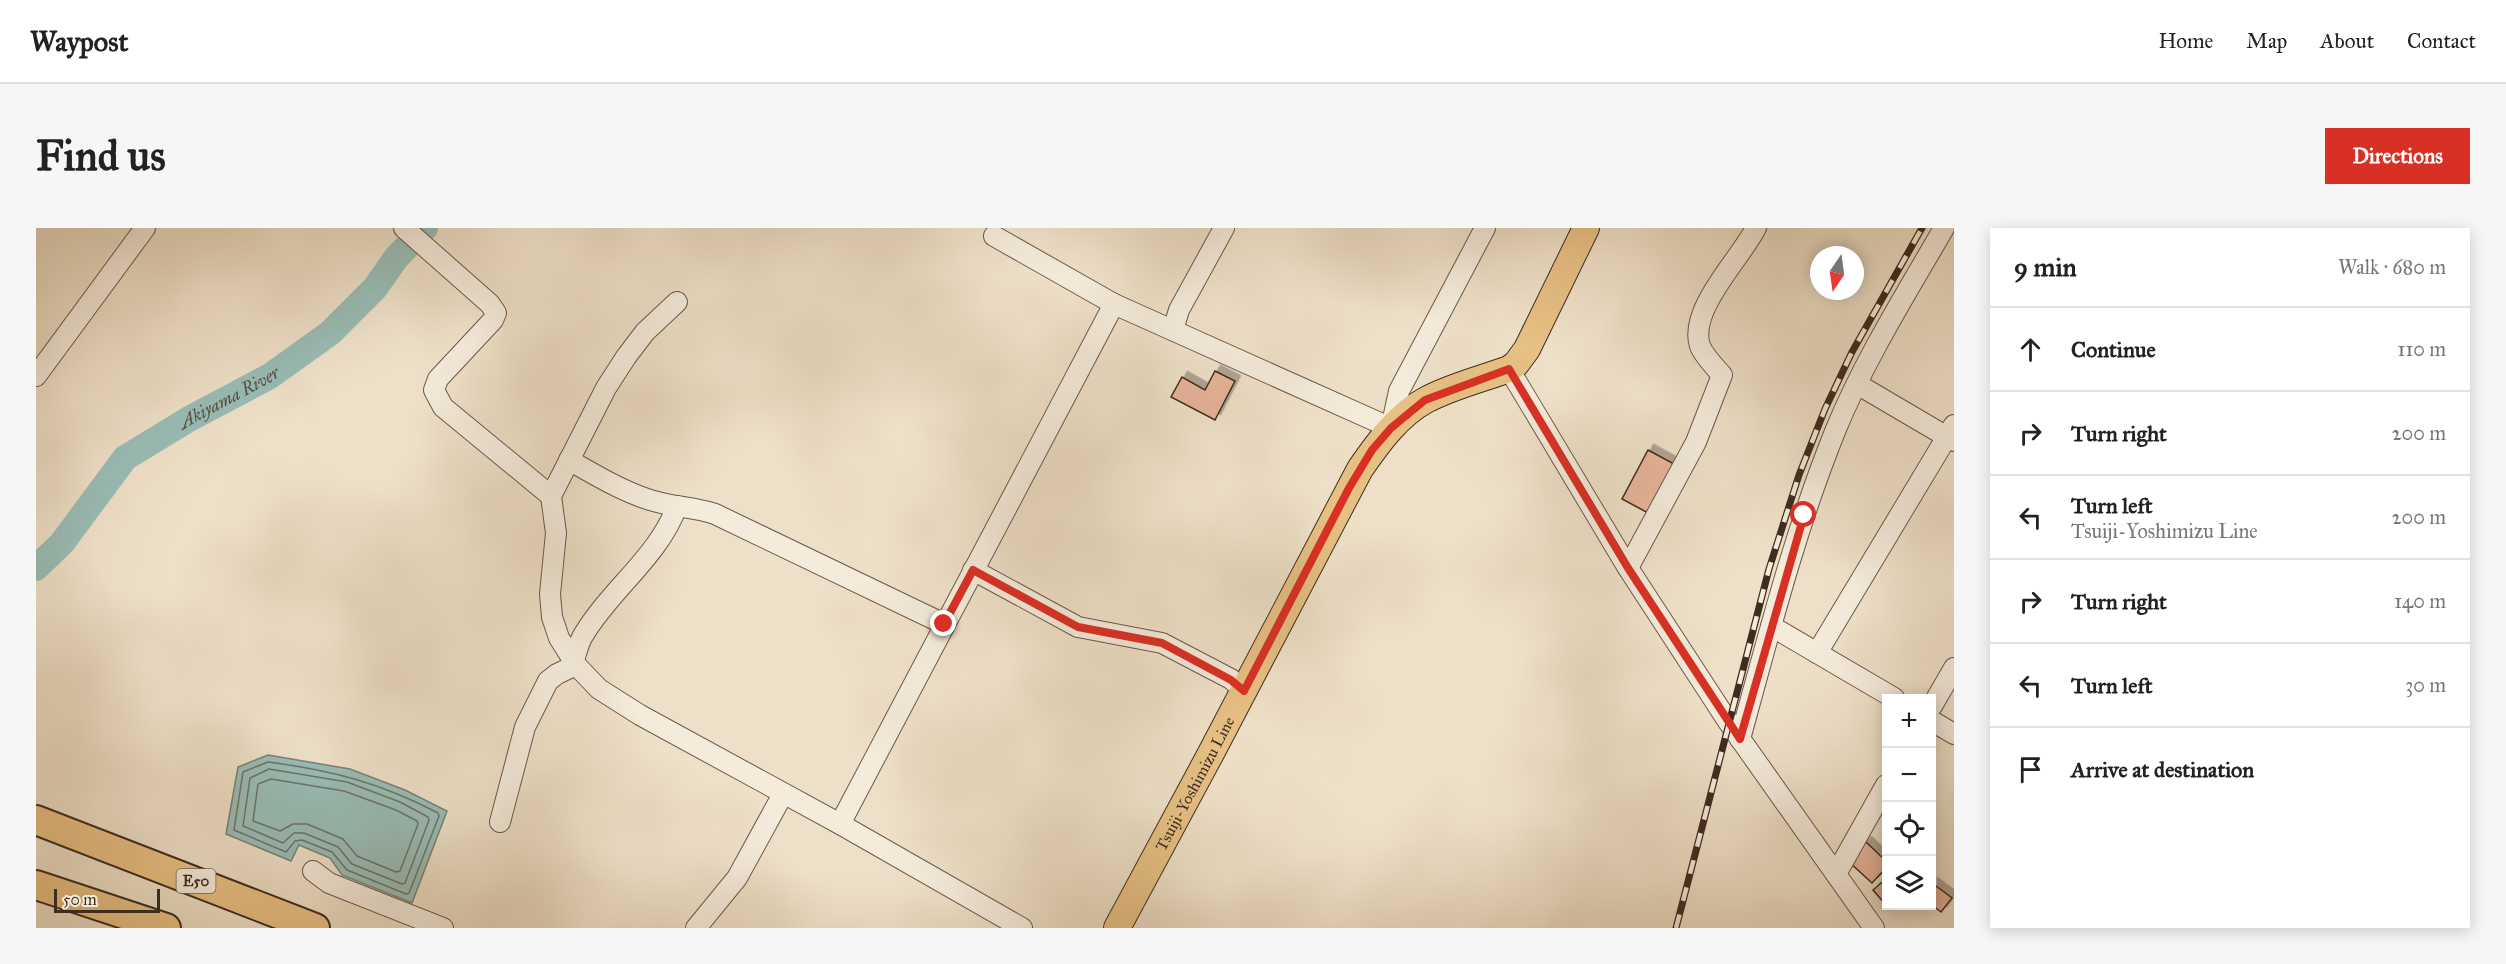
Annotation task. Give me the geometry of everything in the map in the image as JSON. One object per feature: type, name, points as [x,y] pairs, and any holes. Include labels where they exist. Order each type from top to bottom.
[{"type":"highway","name":"E50","points":[[36,820],[315,928]]},
{"type":"highway","points":[[42,887],[166,928]]},
{"type":"main road","name":"Tsuiji-Yoshimizu Line","points":[[1117,928],[1244,691],[1349,488],[1372,450],[1391,428],[1425,400],[1509,369],[1516,364],[1527,349],[1586,228]]},
{"type":"street","points":[[36,376],[146,228]]},
{"type":"street","points":[[404,228],[490,304],[496,314],[438,379],[434,390],[443,407],[551,496]]},
{"type":"street","points":[[1173,330],[1179,310],[1224,228]]},
{"type":"street","points":[[994,236],[1114,303],[1391,428],[1399,391],[1485,228]]},
{"type":"street","points":[[1628,568],[1696,442],[1722,375],[1701,348],[1697,333],[1703,311],[1756,228]]},
{"type":"street","points":[[1740,739],[1804,515],[1837,428],[1874,349],[1944,228]]},
{"type":"street","points":[[677,302],[645,332],[626,357],[606,388],[551,496],[556,533],[550,594],[552,617],[560,638],[575,663],[599,689],[640,715],[840,824],[1022,928]]},
{"type":"street","points":[[840,824],[1114,303]]},
{"type":"street","points":[[1509,369],[1628,568],[1740,739],[1874,928]]},
{"type":"street","points":[[1817,653],[1952,434],[1857,384]]},
{"type":"street","points":[[569,460],[629,492],[651,500],[701,509],[715,514],[944,624]]},
{"type":"street","points":[[500,822],[525,727],[548,681],[575,663],[583,634],[650,552],[672,520],[677,506]]},
{"type":"street","points":[[973,570],[1078,627],[1162,643],[1231,680],[1244,691]]},
{"type":"street","points":[[1771,626],[1886,694]]},
{"type":"street","points":[[1936,699],[1954,668]]},
{"type":"street","points":[[1936,723],[1954,734]]},
{"type":"street","points":[[696,928],[737,878],[783,794]]},
{"type":"street","points":[[1836,874],[1882,794]]},
{"type":"street","points":[[313,871],[330,883],[443,928]]},
{"type":"water","points":[[268,755],[350,769],[405,790],[447,811],[412,903],[342,875],[330,858],[299,845],[291,861],[226,834],[238,767]]},
{"type":"building","points":[[1215,371],[1235,381],[1215,420],[1171,397],[1182,377],[1205,390]]},
{"type":"building","points":[[1648,450],[1676,465],[1650,514],[1622,499]]},
{"type":"building","points":[[1866,842],[1882,857],[1882,872],[1872,883],[1848,861]]},
{"type":"building","points":[[1882,882],[1882,900],[1873,890]]},
{"type":"building","points":[[1936,886],[1952,898],[1941,912],[1936,908]]},
{"type":"waterway","name":"Akiyama River","points":[[36,568],[62,543],[125,458],[189,419],[270,376],[330,333],[375,288],[396,258],[425,228]]},
{"type":"railway","points":[[1676,928],[1769,569],[1799,475],[1825,409],[1852,352],[1922,228]]},
{"type":"route","points":[[944,624],[973,570],[1078,627],[1162,643],[1231,680],[1244,691],[1349,488],[1372,450],[1391,428],[1425,400],[1509,369],[1628,568],[1740,739],[1790,557],[1804,515]]}]
